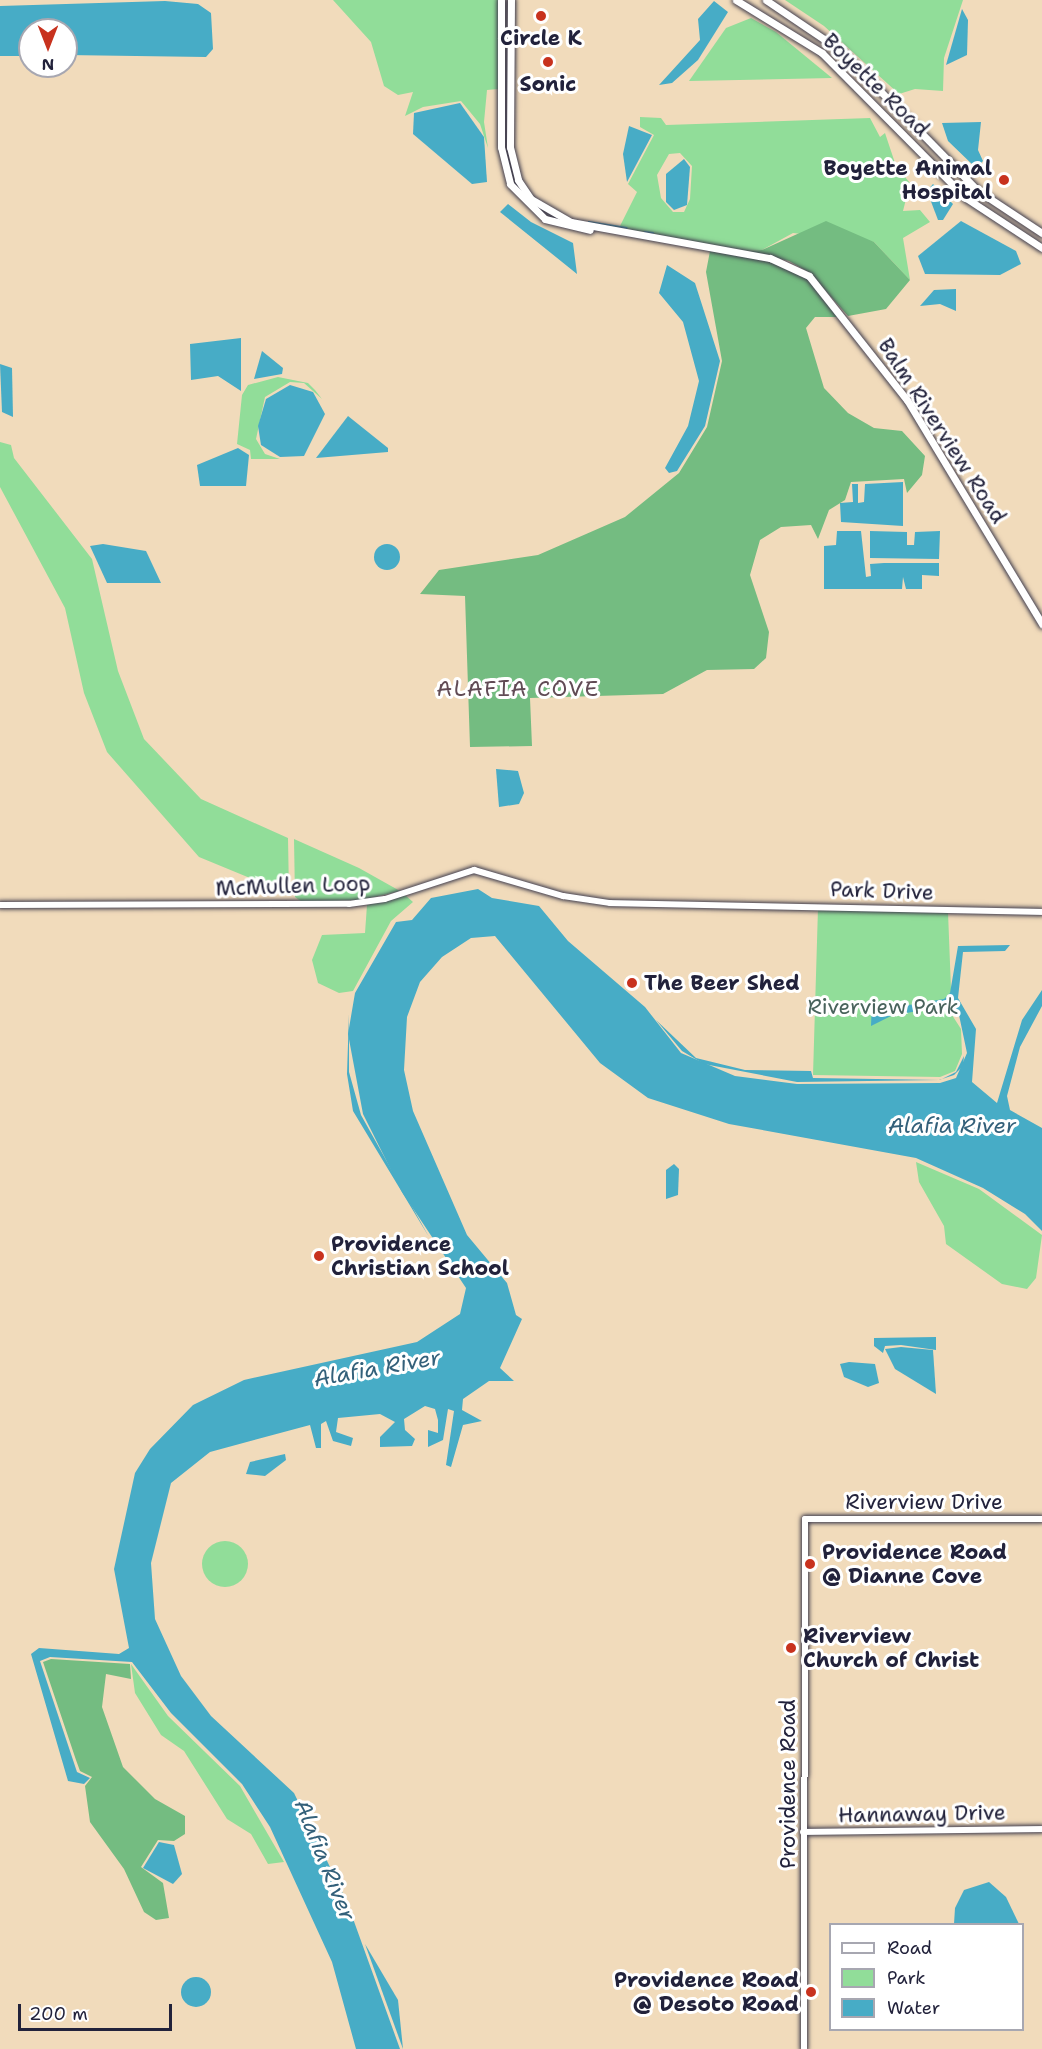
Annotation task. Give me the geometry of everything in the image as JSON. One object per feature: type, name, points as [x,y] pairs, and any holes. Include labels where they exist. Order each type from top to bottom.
[{"type":"main road","name":"Balm Riverview Road","points":[[501,0],[501,147],[512,186],[536,213],[559,226],[770,258],[809,276],[835,304],[907,400],[1042,624]]},
{"type":"main road","name":"Balm Riverview Road","points":[[511,0],[510,147],[518,180],[552,215],[622,234]]},
{"type":"main road","name":"Boyette Road","points":[[736,0],[822,53],[966,198],[1042,248]]},
{"type":"main road","name":"Boyette Road","points":[[766,0],[840,50],[977,190],[1042,233]]},
{"type":"street","name":"McMullen Loop","points":[[0,905],[349,904],[385,899],[474,870],[563,897],[622,904],[721,904]]},
{"type":"street","name":"Park Drive","points":[[721,904],[1042,912]]},
{"type":"street","name":"Riverview Drive","points":[[805,1519],[1042,1519]]},
{"type":"street","name":"Providence Road","points":[[804,2049],[805,1519]]},
{"type":"street","name":"Hannaway Drive","points":[[803,1832],[1042,1829]]},
{"type":"green space","points":[[333,0],[498,0],[498,89],[487,90],[484,122],[488,148],[480,124],[461,101],[423,107],[405,116],[413,92],[398,95],[384,86],[371,42]]},
{"type":"green space","points":[[785,0],[963,0],[944,58],[943,91],[915,89],[899,94],[824,26]]},
{"type":"green space","points":[[751,18],[776,32],[832,78],[689,81],[726,28]]},
{"type":"green space","points":[[640,117],[661,118],[666,125],[870,118],[880,137],[885,133],[896,166],[910,183],[903,211],[920,210],[930,222],[903,238],[910,280],[874,242],[793,233],[762,250],[745,251],[618,230],[637,192],[628,184],[654,135],[640,127]],"holes":[[[680,153],[692,166],[690,199],[684,212],[673,212],[661,198],[657,175],[669,154]]]},
{"type":"green space","points":[[826,221],[874,242],[910,280],[886,309],[848,316],[810,273],[789,261],[745,251],[762,250]]},
{"type":"green space","points":[[710,251],[769,261],[808,279],[841,317],[815,317],[806,328],[824,388],[848,413],[874,428],[902,431],[925,456],[922,475],[907,493],[904,479],[851,482],[845,500],[829,510],[818,539],[811,525],[781,527],[760,540],[750,575],[769,632],[766,658],[754,669],[707,670],[663,694],[530,698],[532,746],[470,747],[465,596],[420,594],[439,570],[538,555],[625,517],[679,473],[707,427],[722,361],[706,272]]},
{"type":"green space","points":[[278,377],[308,383],[322,399],[304,383],[290,382],[265,397],[256,439],[265,454],[280,459],[251,459],[250,450],[237,444],[242,395],[248,385]]},
{"type":"green space","points":[[0,442],[11,445],[14,458],[92,559],[118,671],[144,739],[201,799],[288,838],[289,894],[199,857],[107,752],[84,693],[65,608],[0,487]]},
{"type":"green space","points":[[294,839],[359,868],[400,891],[362,900],[302,902],[295,897]]},
{"type":"green space","points":[[405,895],[413,902],[391,921],[353,991],[339,993],[318,983],[312,960],[322,935],[365,933],[367,905]]},
{"type":"green space","name":"Riverview Park","points":[[818,908],[948,912],[952,1015],[961,1029],[962,1054],[955,1071],[940,1077],[813,1075]]},
{"type":"green space","points":[[916,1162],[979,1189],[1042,1235],[1036,1278],[1027,1289],[1002,1284],[946,1244],[944,1226],[919,1182]]},
{"type":"green space","points":[[225,1541],[241,1548],[248,1564],[241,1580],[225,1587],[209,1580],[202,1564],[209,1548]]},
{"type":"green space","points":[[51,1659],[130,1664],[131,1679],[106,1674],[102,1707],[123,1767],[155,1799],[185,1816],[185,1834],[174,1841],[158,1840],[141,1867],[163,1883],[169,1918],[156,1920],[144,1912],[124,1869],[90,1822],[85,1786],[92,1777],[80,1771],[76,1760],[43,1662]]},
{"type":"green space","points":[[131,1664],[168,1716],[240,1786],[284,1862],[268,1864],[251,1834],[227,1819],[184,1751],[161,1735],[135,1693]]},
{"type":"water","points":[[165,1],[198,4],[211,13],[213,49],[206,57],[78,55],[78,18],[18,18],[18,56],[0,56],[0,6]]},
{"type":"water","points":[[714,1],[728,12],[698,60],[672,83],[659,85],[700,40],[698,19]]},
{"type":"water","points":[[962,9],[968,20],[967,55],[946,65]]},
{"type":"water","points":[[460,103],[484,137],[487,182],[472,184],[413,134],[414,113]]},
{"type":"water","points":[[981,122],[978,150],[983,161],[976,168],[948,141],[942,123]]},
{"type":"water","points":[[629,126],[652,135],[627,182],[623,154]]},
{"type":"water","points":[[684,159],[690,167],[687,205],[674,210],[666,202],[666,174]]},
{"type":"water","points":[[933,184],[953,204],[943,220],[938,220],[927,191]]},
{"type":"water","points":[[508,204],[531,222],[573,243],[577,274],[500,212]]},
{"type":"water","points":[[961,221],[1016,251],[1021,264],[1000,275],[925,274],[918,256]]},
{"type":"water","points":[[667,265],[695,283],[720,361],[705,426],[677,471],[669,473],[665,468],[688,426],[699,381],[683,322],[659,293]]},
{"type":"water","points":[[956,289],[956,311],[940,304],[920,306],[934,290]]},
{"type":"water","points":[[241,338],[241,391],[218,376],[191,380],[190,344]]},
{"type":"water","points":[[262,351],[283,368],[282,374],[254,379]]},
{"type":"water","points":[[0,364],[12,368],[13,417],[2,412]]},
{"type":"water","points":[[290,385],[313,392],[325,414],[304,456],[280,457],[261,445],[258,426],[266,399]]},
{"type":"water","points":[[348,416],[388,448],[388,452],[316,458]]},
{"type":"water","points":[[238,448],[249,455],[246,486],[200,486],[197,465]]},
{"type":"water","points":[[903,482],[903,526],[841,522],[840,503],[853,502],[852,484],[858,484],[858,503],[864,502],[865,484]]},
{"type":"water","points":[[837,531],[861,531],[866,577],[871,576],[870,564],[884,563],[939,563],[939,576],[922,575],[922,589],[906,589],[903,577],[902,589],[824,589],[824,546],[836,545]]},
{"type":"water","points":[[870,531],[907,532],[907,545],[914,545],[915,532],[940,531],[939,559],[870,558]]},
{"type":"water","points":[[103,544],[146,551],[161,583],[107,583],[90,546]]},
{"type":"water","points":[[387,544],[396,548],[400,557],[396,566],[387,570],[378,566],[374,557],[378,548]]},
{"type":"water","points":[[496,769],[518,771],[524,793],[519,804],[499,807]]},
{"type":"water","name":"Alafia River","points":[[478,889],[492,898],[539,906],[568,941],[645,1007],[681,1053],[735,1076],[797,1084],[940,1083],[956,1078],[967,1053],[959,1015],[933,1008],[891,1016],[871,1026],[872,1000],[897,1007],[944,999],[950,993],[958,946],[1010,945],[1005,951],[963,952],[958,998],[976,1029],[972,1082],[997,1103],[1022,1020],[1042,990],[1042,1006],[1020,1047],[1007,1096],[1010,1110],[1042,1128],[1042,1231],[1025,1214],[983,1188],[916,1158],[729,1124],[648,1098],[600,1063],[495,936],[471,938],[442,957],[420,982],[407,1017],[404,1070],[413,1111],[467,1235],[507,1283],[516,1315],[522,1319],[500,1368],[514,1381],[489,1381],[463,1399],[462,1410],[482,1421],[463,1425],[451,1467],[446,1465],[454,1411],[448,1409],[443,1440],[428,1447],[428,1430],[438,1433],[438,1420],[435,1409],[425,1406],[404,1419],[405,1430],[415,1439],[412,1446],[380,1447],[380,1437],[395,1422],[380,1414],[338,1418],[336,1432],[353,1438],[351,1446],[333,1441],[326,1421],[321,1424],[321,1448],[316,1448],[310,1425],[210,1452],[171,1483],[151,1563],[155,1619],[181,1676],[211,1716],[294,1793],[347,1902],[400,2049],[356,2049],[332,1962],[270,1827],[242,1784],[171,1713],[132,1662],[50,1657],[40,1661],[77,1772],[90,1778],[84,1784],[68,1781],[31,1654],[39,1648],[119,1654],[129,1648],[114,1569],[135,1473],[150,1449],[193,1405],[244,1380],[417,1342],[460,1314],[466,1288],[402,1192],[363,1114],[348,1034],[355,993],[396,922],[412,920],[431,898]]},
{"type":"water","points":[[349,1014],[349,1072],[361,1115],[429,1237],[353,1111],[347,1074]]},
{"type":"water","points":[[656,1020],[696,1058],[745,1070],[811,1071],[813,1078],[939,1080],[797,1082],[704,1064],[682,1051]]},
{"type":"water","points":[[964,1056],[963,1066],[954,1075],[942,1079],[956,1072]]},
{"type":"water","points":[[674,1164],[679,1169],[678,1195],[666,1199],[666,1170]]},
{"type":"water","points":[[936,1337],[936,1350],[901,1345],[885,1346],[883,1353],[874,1346],[874,1338]]},
{"type":"water","points":[[901,1347],[933,1350],[936,1394],[895,1369],[885,1349]]},
{"type":"water","points":[[849,1362],[875,1364],[879,1383],[868,1387],[844,1377],[840,1364]]},
{"type":"water","points":[[285,1454],[286,1460],[265,1476],[246,1474],[250,1462]]},
{"type":"water","points":[[159,1842],[174,1845],[182,1874],[173,1884],[143,1868]]},
{"type":"water","points":[[989,1882],[1006,1897],[1019,1923],[954,1923],[955,1908],[964,1890]]},
{"type":"water","points":[[365,1944],[398,2000],[403,2049]]},
{"type":"water","points":[[196,1977],[202,1978],[210,1986],[210,1998],[202,2006],[196,2007],[190,2006],[182,1998],[181,1992],[182,1986],[190,1978]]},
{"type":"waterway","points":[[589,222],[627,228]]},
{"type":"waterway","points":[[645,232],[653,233]]},
{"type":"place","name":"Circle K","points":[[541,16]]},
{"type":"place","name":"Sonic","points":[[548,62]]},
{"type":"place","name":"Boyette Animal Hospital","points":[[1004,180]]},
{"type":"place","name":"The Beer Shed","points":[[632,983]]},
{"type":"place","name":"Providence Christian School","points":[[319,1256]]},
{"type":"place","name":"Providence Road @ Dianne Cove","points":[[810,1564]]},
{"type":"place","name":"Riverview Church of Christ","points":[[791,1648]]},
{"type":"place","name":"Providence Road @ Desoto Road","points":[[811,1992]]},
{"type":"district","name":"ALAFIA COVE","points":[[518,689]]}]
